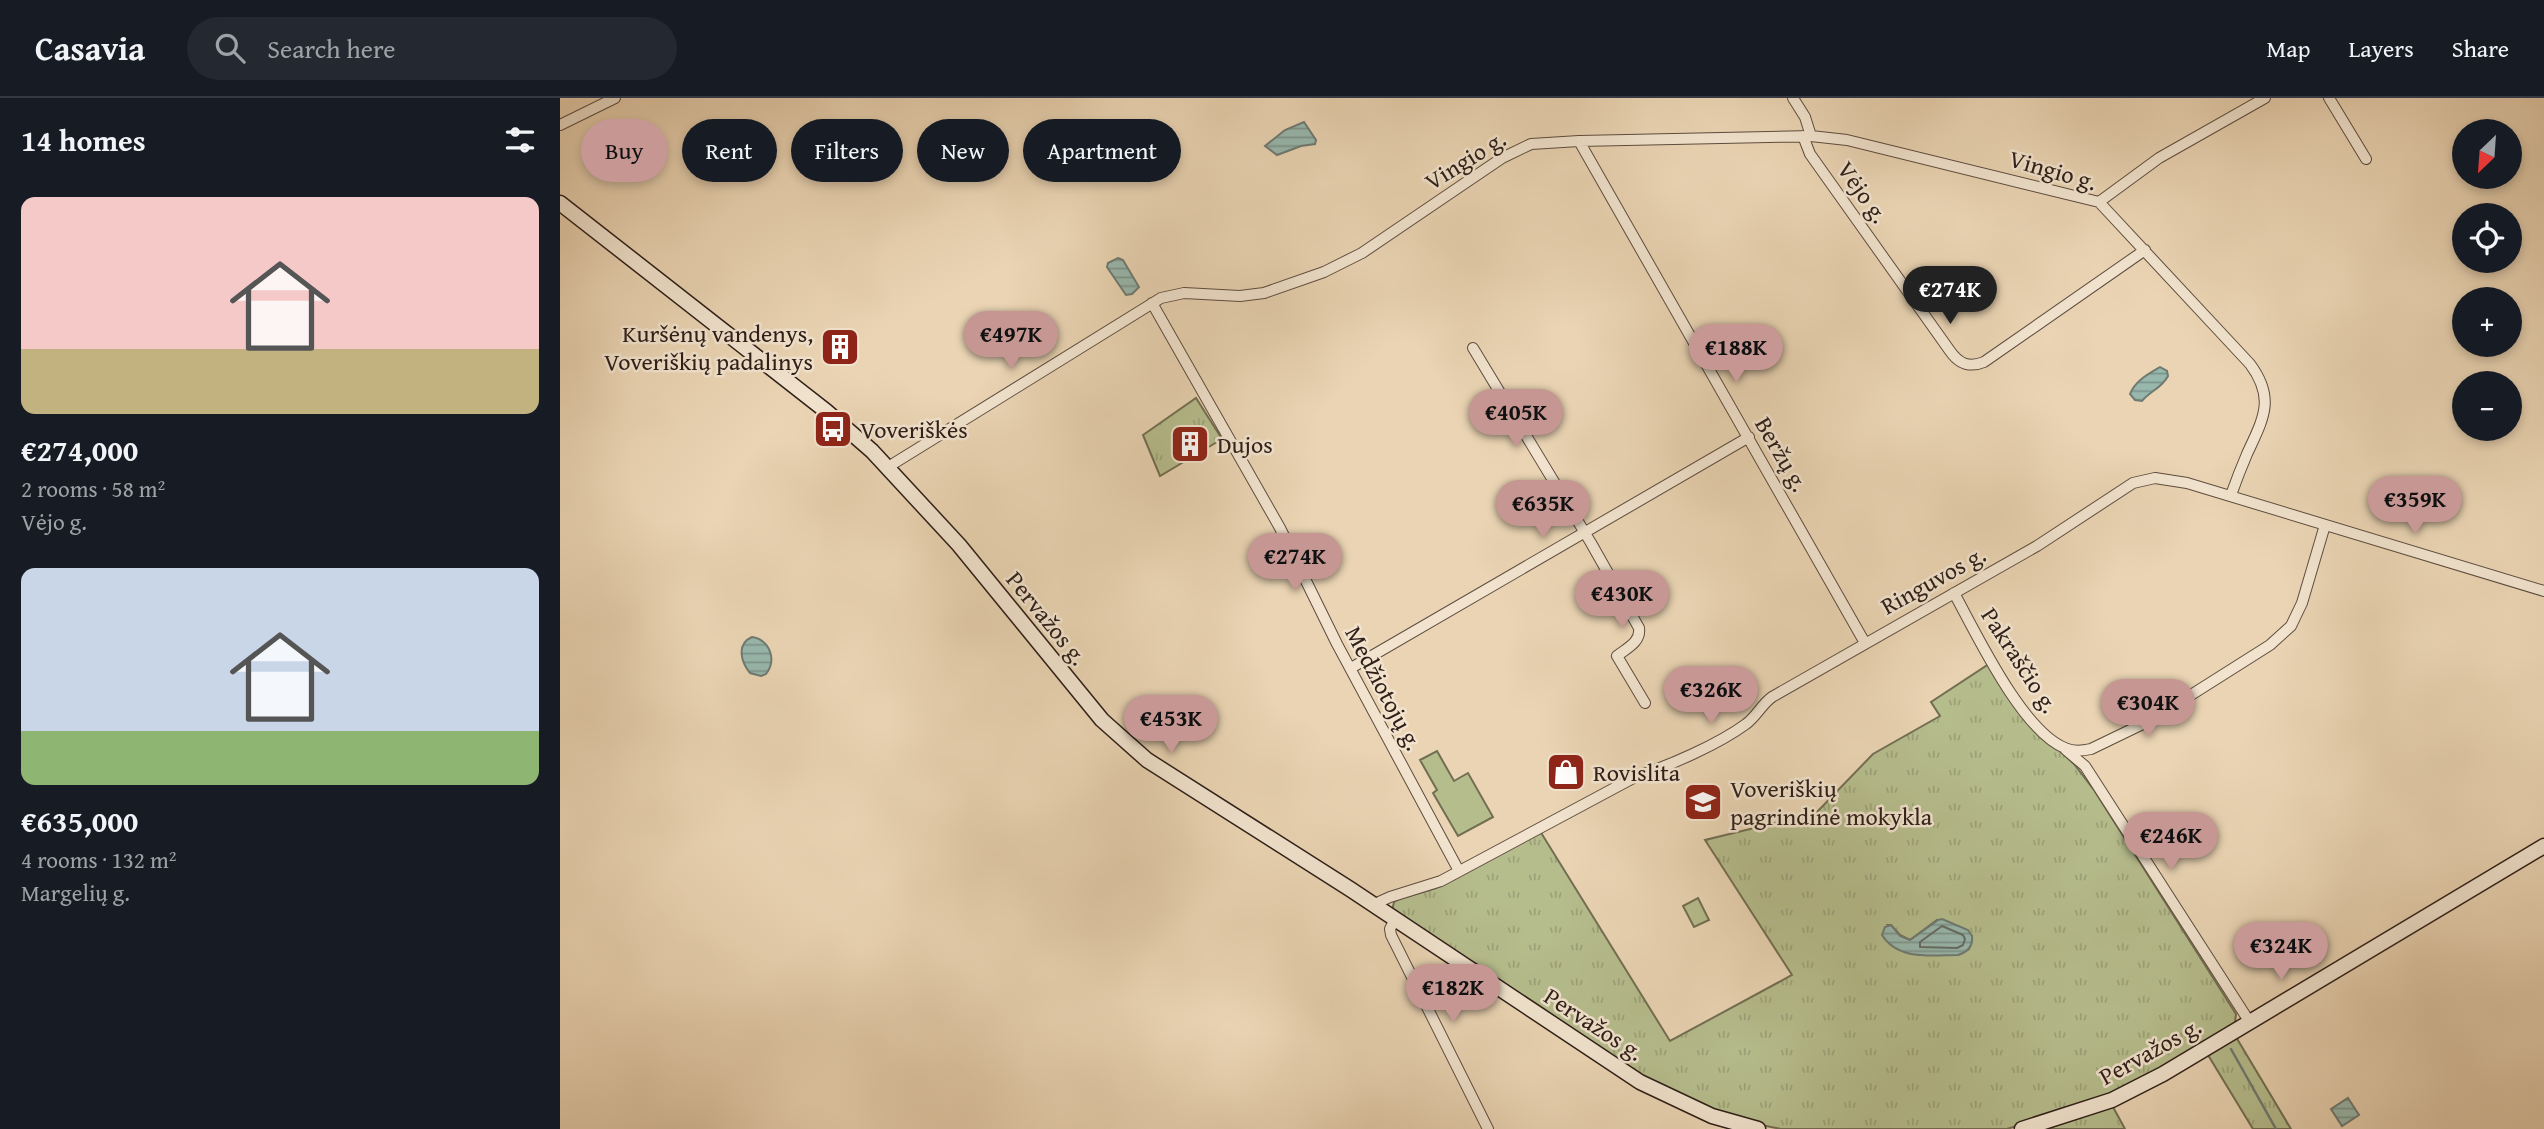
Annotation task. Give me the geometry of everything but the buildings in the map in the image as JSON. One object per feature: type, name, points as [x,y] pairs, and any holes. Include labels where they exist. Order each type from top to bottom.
[{"type":"main road","name":"Pervažos g.","points":[[560,203],[826,411],[888,467],[959,545],[1080,694],[1125,743],[1177,780],[1376,906],[1640,1082],[1712,1116],[1758,1129]]},
{"type":"main road","name":"Pervažos g.","points":[[2022,1129],[2112,1100],[2163,1074],[2544,846]]},
{"type":"street","points":[[560,125],[615,98]]},
{"type":"street","points":[[1793,98],[1805,117],[1807,136]]},
{"type":"street","points":[[2099,202],[2159,158],[2265,98]]},
{"type":"street","points":[[2329,98],[2366,159]]},
{"type":"street","name":"Vingio g.","points":[[888,467],[1152,303],[1184,293],[1240,296],[1264,293],[1324,272],[1362,253],[1502,158],[1531,144],[1807,136],[1847,140],[2099,202],[2250,364],[2263,385],[2266,396],[2263,416],[2231,495]]},
{"type":"street","name":"Vėjo g.","points":[[1807,136],[1810,154],[1942,341],[1962,363],[1976,365],[1984,362],[2145,250]]},
{"type":"street","name":"Beržų g.","points":[[1579,141],[1865,642]]},
{"type":"street","name":"Medžiotojų g.","points":[[1152,303],[1280,528],[1336,644],[1459,871]]},
{"type":"street","points":[[1474,348],[1639,628],[1637,641],[1617,656],[1645,703]]},
{"type":"street","points":[[1351,668],[1749,438]]},
{"type":"street","name":"Ringuvos g.","points":[[1376,906],[1390,897],[1424,887],[1459,871],[1637,776],[1666,767],[1732,733],[1745,725],[1772,696],[2038,546],[2120,491],[2143,479],[2169,479],[2231,495],[2544,592]]},
{"type":"street","points":[[2063,748],[2073,751],[2091,749],[2153,719],[2220,679],[2284,634],[2302,604],[2325,525]]},
{"type":"street","name":"Pakraščio g.","points":[[1954,593],[2021,708],[2042,732],[2085,766],[2249,1021]]},
{"type":"street","points":[[2085,766],[2091,749]]},
{"type":"street","points":[[1395,919],[1390,929],[1391,935],[1488,1129]]},
{"type":"green space","points":[[1196,398],[1222,439],[1160,476],[1143,435]]},
{"type":"green space","points":[[1989,664],[2021,715],[2074,764],[2094,790],[2236,1014],[2231,1028],[2151,1077],[2073,1109],[2007,1129],[1781,1129],[1736,1120],[1651,1082],[1392,911],[1394,902],[1399,899],[1436,888],[1540,831],[1670,1041],[1792,975],[1705,840],[1816,813],[1873,754],[1940,716],[1931,702]],"holes":[[[1937,920],[1972,936],[1969,949],[1958,955],[1918,955],[1888,925],[1910,940]]]},
{"type":"green space","points":[[1437,751],[1454,781],[1468,773],[1493,817],[1458,836],[1433,793],[1437,790],[1420,760]]},
{"type":"green space","points":[[1698,898],[1709,920],[1694,927],[1683,906]]},
{"type":"green space","points":[[2236,1037],[2291,1129],[2253,1129],[2208,1055]]},
{"type":"green space","points":[[2113,1107],[2125,1129],[2049,1127]]},
{"type":"water","points":[[1304,122],[1316,140],[1315,144],[1277,155],[1265,146],[1285,130]]},
{"type":"water","points":[[1118,258],[1123,260],[1139,287],[1132,294],[1126,295],[1107,267],[1108,263]]},
{"type":"water","points":[[2160,367],[2167,371],[2165,380],[2142,401],[2135,400],[2130,394],[2135,385]]},
{"type":"water","points":[[752,637],[763,642],[770,651],[769,669],[761,676],[750,673],[742,659],[744,644]]},
{"type":"water","points":[[1942,919],[1968,930],[1972,940],[1967,950],[1958,955],[1916,955],[1897,949],[1882,935],[1885,927],[1891,925],[1900,936],[1910,940]]},
{"type":"water","points":[[2348,1098],[2359,1115],[2342,1126],[2331,1109]]},
{"type":"waterway","points":[[2231,1049],[2276,1129]]},
{"type":"place","name":"Kuršėnų vandenys, Voveriškių padalinys","points":[[840,347]]},
{"type":"place","name":"Voveriškės","points":[[833,429]]},
{"type":"place","name":"Dujos","points":[[1190,444]]},
{"type":"place","name":"Rovislita","points":[[1566,772]]},
{"type":"place","name":"Voveriškių pagrindinė mokykla","points":[[1703,802]]}]
